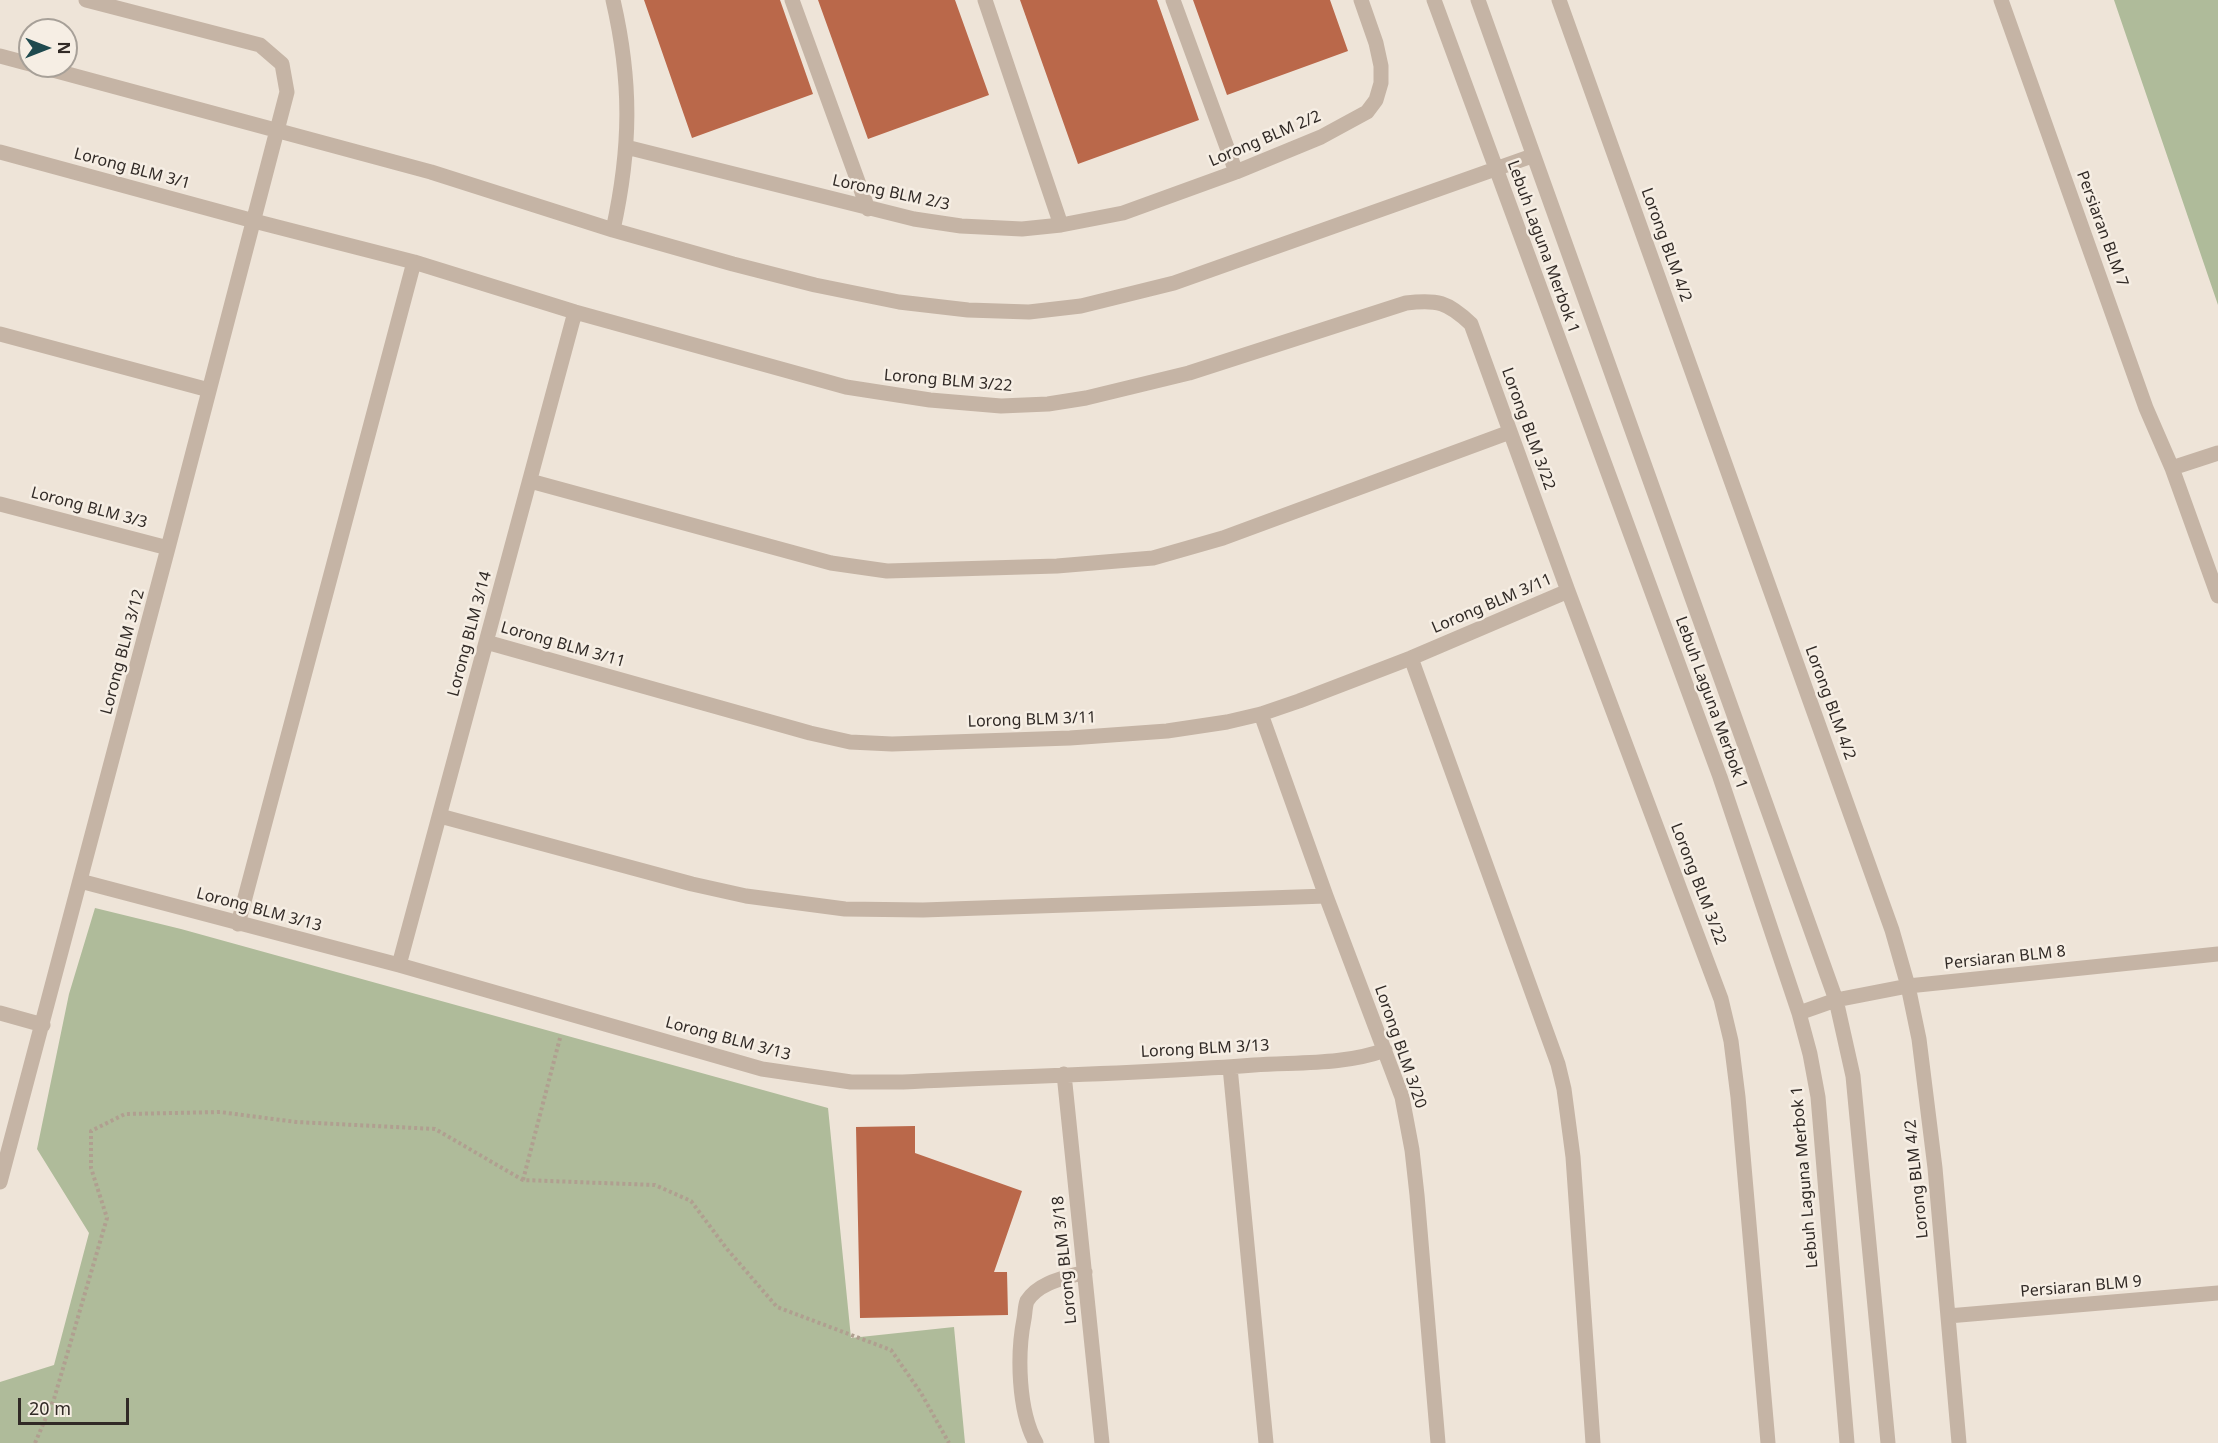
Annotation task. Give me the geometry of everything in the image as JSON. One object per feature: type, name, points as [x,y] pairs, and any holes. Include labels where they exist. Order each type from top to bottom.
[{"type":"street","name":"Lorong BLM 3/12","points":[[0,1182],[287,92],[282,64],[260,45],[86,0]]},
{"type":"street","points":[[613,0],[624,54],[628,99],[622,189],[613,230]]},
{"type":"street","points":[[792,0],[868,209]]},
{"type":"street","points":[[985,0],[1061,225]]},
{"type":"street","points":[[1173,0],[1236,172]]},
{"type":"street","name":"Lorong BLM 2/2","points":[[1061,225],[1123,213],[1236,172],[1321,137],[1367,112],[1376,100],[1381,83],[1381,66],[1376,43],[1361,0]]},
{"type":"street","name":"Lebuh Laguna Merbok 1","points":[[1434,0],[1720,777],[1799,1013],[1818,1097],[1847,1443]]},
{"type":"street","name":"Lebuh Laguna Merbok 1","points":[[1478,0],[1836,1000],[1852,1076],[1888,1443]]},
{"type":"street","name":"Lorong BLM 4/2","points":[[1559,0],[1892,930],[1908,986],[1919,1039],[1935,1168],[1959,1443]]},
{"type":"street","name":"Persiaran BLM 7","points":[[2001,0],[2146,408],[2172,468],[2218,596]]},
{"type":"street","points":[[0,56],[18,61]]},
{"type":"street","points":[[78,77],[431,172],[613,230],[815,285],[898,302],[968,310],[1029,312],[1082,306],[1174,283],[1533,156]]},
{"type":"street","name":"Lorong BLM 2/3","points":[[626,147],[914,219],[961,226],[1022,229],[1061,225]]},
{"type":"street","name":"Lorong BLM 3/1","points":[[0,152],[414,262]]},
{"type":"street","points":[[238,924],[414,262]]},
{"type":"street","name":"Lorong BLM 3/22","points":[[414,262],[575,312],[846,387],[918,399],[1001,406],[1048,404],[1086,398],[1189,373],[1406,303],[1428,300],[1456,309],[1471,324],[1721,999],[1731,1041],[1738,1097],[1768,1443]]},
{"type":"street","name":"Lorong BLM 3/14","points":[[399,965],[575,312]]},
{"type":"street","points":[[0,334],[210,390]]},
{"type":"street","points":[[530,481],[831,563],[887,571],[1057,566],[1153,558],[1223,538],[1510,432]]},
{"type":"street","points":[[2172,468],[2218,453]]},
{"type":"street","name":"Lorong BLM 3/3","points":[[0,504],[168,548]]},
{"type":"street","name":"Lorong BLM 3/11","points":[[486,642],[810,733],[850,742],[892,744],[1070,738],[1167,731],[1227,722],[1261,714],[1411,658],[1568,591]]},
{"type":"street","points":[[1411,658],[1558,1064],[1564,1089],[1573,1157],[1593,1443]]},
{"type":"street","name":"Lorong BLM 3/20","points":[[1261,714],[1326,896],[1402,1097],[1418,1195],[1438,1443]]},
{"type":"street","points":[[440,816],[692,884],[746,896],[845,909],[923,910],[1326,896]]},
{"type":"street","name":"Lorong BLM 3/13","points":[[80,881],[399,965],[762,1069],[851,1083],[1230,1067],[1345,1059],[1368,1056],[1385,1050]]},
{"type":"street","name":"Persiaran BLM 8","points":[[1799,1013],[1836,1000],[1908,986],[2218,954]]},
{"type":"street","points":[[0,1013],[43,1025]]},
{"type":"street","points":[[1230,1067],[1266,1443]]},
{"type":"street","name":"Lorong BLM 3/18","points":[[1064,1074],[1101,1443]]},
{"type":"street","points":[[1036,1443],[1031,1434],[1023,1399],[1021,1377],[1019,1343],[1027,1301],[1044,1285],[1084,1272]]},
{"type":"street","name":"Persiaran BLM 9","points":[[1948,1316],[2218,1293]]},
{"type":"path","points":[[523,1180],[567,1013]]},
{"type":"path","points":[[35,1443],[54,1399],[107,1218],[91,1168],[91,1131],[125,1114],[220,1112],[296,1122],[435,1129],[523,1180],[655,1185],[691,1201],[727,1249],[777,1307],[891,1350],[921,1393],[949,1443]]},
{"type":"green space","points":[[2114,0],[2218,0],[2218,305]]},
{"type":"green space","points":[[95,908],[181,929],[828,1108],[851,1338],[954,1327],[965,1443],[0,1443],[0,1382],[54,1365],[89,1233],[37,1149],[69,994]]},
{"type":"building","points":[[644,0],[780,0],[813,94],[692,138]]},
{"type":"building","points":[[818,0],[955,0],[989,95],[868,139]]},
{"type":"building","points":[[1020,0],[1157,0],[1199,120],[1078,164]]},
{"type":"building","points":[[1193,0],[1330,0],[1348,51],[1227,95]]},
{"type":"building","points":[[915,1126],[915,1153],[1022,1191],[994,1272],[1007,1272],[1008,1315],[860,1318],[856,1127]]}]
